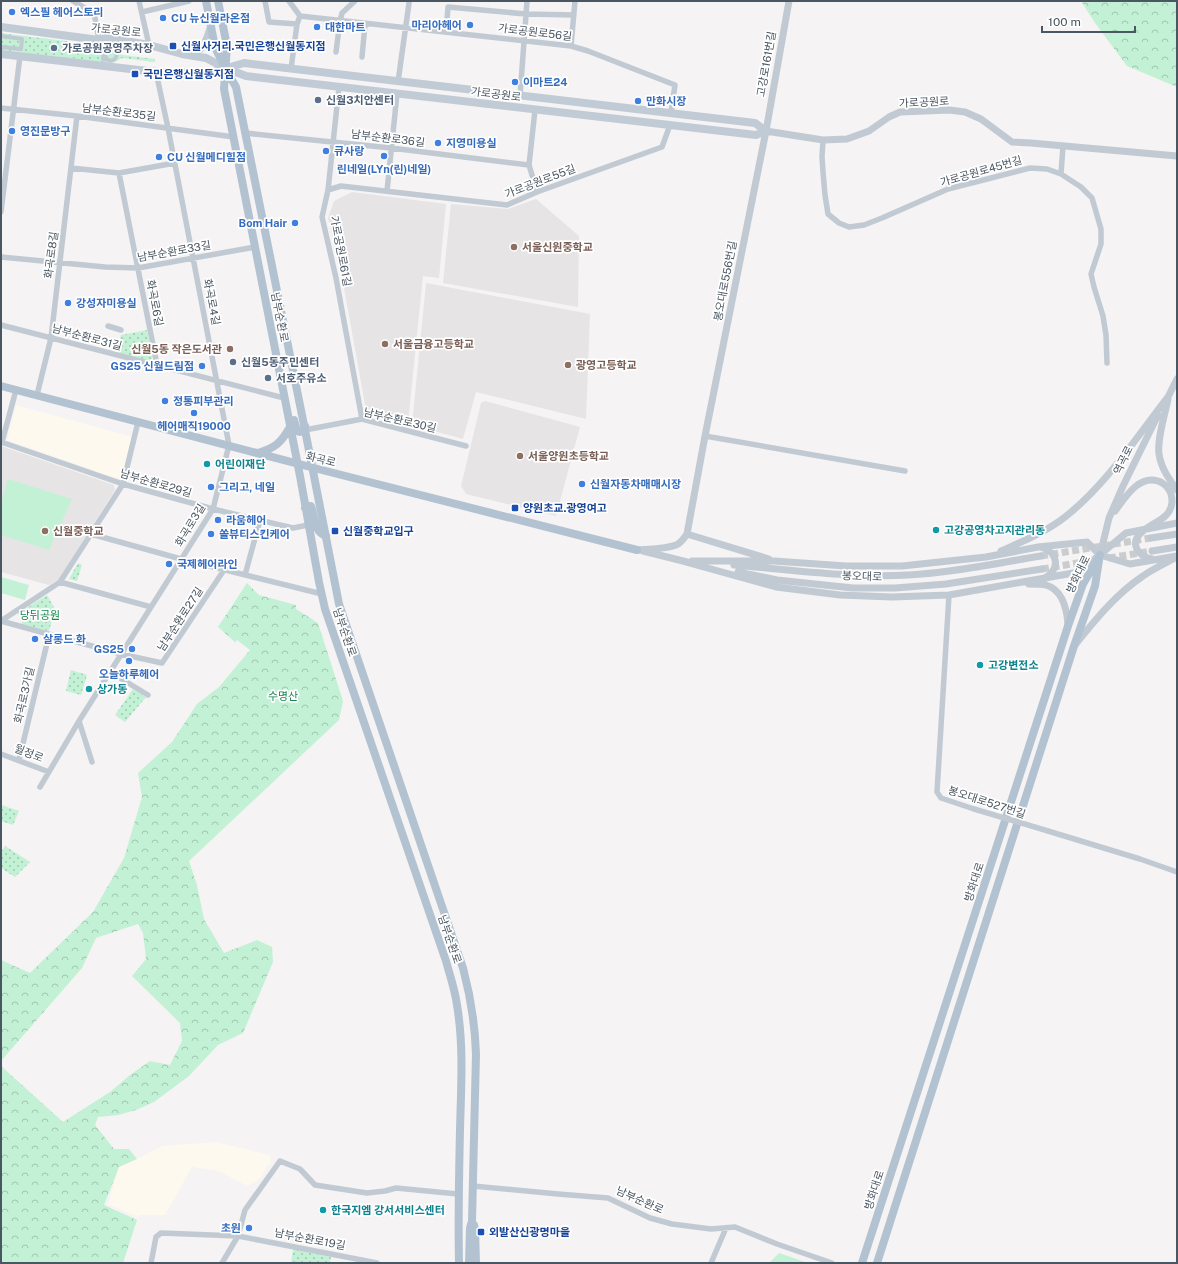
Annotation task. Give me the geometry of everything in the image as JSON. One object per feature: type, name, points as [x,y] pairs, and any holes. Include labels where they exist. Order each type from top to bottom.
[{"type":"main road","name":"남부순환로","points":[[206,1],[215,47],[236,87],[339,604],[464,968],[471,998],[475,1027],[476,1054],[472,1221],[470,1228],[469,1263]]},
{"type":"main road","name":"남부순환로","points":[[218,1],[227,46],[224,89],[322,594],[328,616],[452,983],[460,1027],[462,1065],[458,1194],[459,1263]]},
{"type":"main road","name":"가로공원로","points":[[1,27],[98,40],[107,38],[149,45],[182,54],[206,58],[225,68],[246,76],[756,135],[766,131]]},
{"type":"main road","points":[[182,54],[193,53],[200,50],[207,39],[211,27]]},
{"type":"main road","name":"가로공원로","points":[[1,54],[156,72],[210,74],[244,63],[755,123],[766,131]]},
{"type":"main road","name":"화곡로","points":[[1,386],[297,464],[637,550]]},
{"type":"main road","points":[[287,413],[292,415],[297,432],[300,432],[305,428]]},
{"type":"main road","points":[[258,453],[275,447],[285,438],[290,427]]},
{"type":"main road","points":[[305,508],[311,506],[319,532],[326,536]]},
{"type":"main road","name":"방화대로","points":[[862,1263],[1068,626],[1083,584],[1100,555]]},
{"type":"main road","name":"방화대로","points":[[877,1263],[1074,646],[1095,586],[1100,555]]},
{"type":"main road","name":"남부순환로","points":[[472,1221],[475,1229],[476,1263]]},
{"type":"main road","name":"남부순환로","points":[[454,1263],[458,1222]]},
{"type":"street","points":[[73,1],[93,14],[95,18],[98,40]]},
{"type":"street","points":[[139,1],[149,45]]},
{"type":"street","points":[[142,12],[190,1]]},
{"type":"street","points":[[265,1],[269,22],[297,24]]},
{"type":"street","points":[[336,52],[342,13],[355,1]]},
{"type":"street","points":[[520,96],[527,1]]},
{"type":"street","points":[[571,46],[575,1]]},
{"type":"street","name":"고강로161번길","points":[[766,131],[789,1]]},
{"type":"street","points":[[291,69],[297,24],[300,16],[292,2]]},
{"type":"street","points":[[398,82],[409,3]]},
{"type":"street","points":[[446,32],[448,7],[526,14],[574,15]]},
{"type":"street","name":"가로공원로56길","points":[[300,16],[571,46],[588,51],[675,85],[672,113]]},
{"type":"street","points":[[362,57],[365,24]]},
{"type":"street","points":[[1,36],[22,39],[21,49],[1,47]]},
{"type":"street","points":[[111,50],[116,52],[116,57],[113,60],[109,60],[106,54],[108,51],[111,50]]},
{"type":"street","points":[[1,212],[20,56]]},
{"type":"street","name":"화곡로4길","points":[[156,72],[175,163],[229,446]]},
{"type":"street","name":"가로공원로61길","points":[[339,87],[328,190],[322,216],[336,278],[362,419]]},
{"type":"street","points":[[387,191],[397,94]]},
{"type":"street","name":"남부순환로35길","points":[[1,108],[78,116],[234,137]]},
{"type":"street","points":[[535,110],[529,165],[537,192]]},
{"type":"street","name":"가로공원로","points":[[766,131],[823,140],[847,139],[869,131],[889,117],[900,112],[949,110],[965,112],[981,119],[1012,142],[1177,156]]},
{"type":"street","name":"화곡로8길","points":[[37,395],[51,338],[78,116]]},
{"type":"street","name":"가로공원로55길","points":[[328,190],[341,186],[507,205],[537,192],[662,146],[670,125]]},
{"type":"street","name":"봉오대로556번길","points":[[687,534],[766,131]]},
{"type":"street","name":"남부순환로36길","points":[[245,133],[391,148],[529,165]]},
{"type":"street","name":"가로공원로45번길","points":[[823,140],[823,172],[828,214],[839,223],[849,227],[864,225],[948,189],[1030,168],[1047,169],[1061,174],[1081,187],[1092,198],[1101,229],[1101,244],[1091,274],[1103,316],[1106,334],[1107,363]]},
{"type":"street","points":[[1061,174],[1063,146]]},
{"type":"street","points":[[71,168],[119,173],[175,163]]},
{"type":"street","name":"화곡로6길","points":[[119,173],[157,365]]},
{"type":"street","name":"남부순환로33길","points":[[1,257],[105,267],[138,268],[255,247]]},
{"type":"street","name":"남부순환로31길","points":[[1,325],[284,398]]},
{"type":"street","name":"남부순환로31길","points":[[108,326],[121,330]]},
{"type":"street","name":"역곡로","points":[[1100,555],[1109,518],[1139,452],[1177,378]]},
{"type":"street","points":[[2,442],[16,390]]},
{"type":"street","points":[[1168,397],[1159,454],[1166,475],[1177,490]]},
{"type":"street","points":[[986,557],[1026,540],[1065,518],[1102,482],[1168,397]]},
{"type":"street","name":"남부순환로30길","points":[[305,428],[362,419],[466,446]]},
{"type":"street","points":[[1,621],[60,582],[123,484],[138,422]]},
{"type":"street","points":[[705,436],[905,471]]},
{"type":"street","name":"남부순환로29길","points":[[2,442],[123,484],[213,509],[293,528],[308,525]]},
{"type":"street","name":"화곡로3길","points":[[40,787],[121,654],[213,509],[229,446]]},
{"type":"street","points":[[1109,518],[1137,485],[1153,480],[1166,485],[1172,497],[1170,511],[1166,516],[1141,532],[1137,537],[1136,544],[1141,555],[1146,558],[1154,559]]},
{"type":"street","points":[[245,575],[260,520]]},
{"type":"street","points":[[682,561],[776,587],[833,594],[892,597],[949,595],[1079,572],[1126,533],[1177,523]]},
{"type":"street","points":[[91,534],[224,570],[322,594]]},
{"type":"street","points":[[637,550],[676,545],[687,534],[774,561]]},
{"type":"street","points":[[1151,538],[1177,534]]},
{"type":"street","points":[[682,561],[774,561],[846,566],[902,566],[986,557],[1038,547],[1087,542],[1100,555],[1130,564],[1154,559],[1177,557]]},
{"type":"street","points":[[1038,547],[1046,548],[1051,552],[1056,562],[1055,569],[1043,579]]},
{"type":"street","points":[[1152,551],[1177,547]]},
{"type":"street","name":"봉오대로","points":[[637,550],[682,561],[777,580],[853,588],[895,588],[946,584],[1042,569]]},
{"type":"street","name":"봉오대로","points":[[682,561],[868,576],[949,572],[1041,556]]},
{"type":"street","points":[[1074,646],[1092,624],[1128,588],[1142,577],[1177,557]]},
{"type":"street","name":"남부순환로27길","points":[[121,654],[162,664],[224,570]]},
{"type":"street","points":[[60,582],[151,607]]},
{"type":"street","points":[[1019,583],[1046,585],[1053,589],[1063,600],[1067,613],[1068,626]]},
{"type":"street","name":"봉오대로527번길","points":[[949,595],[937,792],[941,798],[1140,859],[1177,872]]},
{"type":"street","points":[[1,621],[121,654]]},
{"type":"street","name":"화곡로3가길","points":[[19,760],[49,635]]},
{"type":"street","points":[[110,672],[148,695]]},
{"type":"street","points":[[79,722],[92,762]]},
{"type":"street","name":"월정로","points":[[1,754],[49,772]]},
{"type":"street","points":[[222,1263],[238,1236],[245,1210],[280,1161],[300,1169],[315,1184],[367,1193],[396,1188],[458,1194]]},
{"type":"street","name":"남부순환로","points":[[473,1186],[608,1198],[650,1218],[672,1224],[711,1229],[735,1227],[777,1244],[832,1263]]},
{"type":"street","points":[[711,1263],[726,1228]]},
{"type":"street","name":"남부순환로19길","points":[[151,1263],[156,1237],[161,1233],[238,1236],[378,1263]]},
{"type":"shaded area","name":"서울금융고등학교","points":[[352,192],[446,204],[439,278],[423,276],[408,423],[366,410],[342,277],[328,218],[334,201]]},
{"type":"shaded area","points":[[536,199],[579,236],[578,307],[443,283],[451,204],[508,209]]},
{"type":"shaded area","points":[[426,283],[590,314],[586,419],[476,392],[463,439],[412,425]]},
{"type":"shaded area","name":"서울양원초등학교","points":[[485,401],[580,427],[556,516],[466,494],[461,486],[481,403]]},
{"type":"shaded area","points":[[16,405],[133,437],[123,475],[116,478],[7,440]]},
{"type":"shaded area","name":"신월중학교","points":[[1,446],[114,485],[115,490],[59,579],[49,585],[1,572]]},
{"type":"shaded area","points":[[216,1142],[270,1155],[271,1164],[267,1166],[260,1179],[247,1186],[219,1171],[192,1167],[165,1215],[139,1215],[138,1217],[108,1204],[119,1167],[163,1146]]},
{"type":"green space","points":[[1081,1],[1177,1],[1177,87],[1127,66],[1095,23]]},
{"type":"green space","points":[[1,33],[113,47],[122,55],[155,59],[155,62],[122,58],[111,63],[1,50]]},
{"type":"green space","points":[[147,330],[153,362],[117,352],[121,335]]},
{"type":"green space","points":[[8,479],[72,499],[49,550],[1,535],[1,503]]},
{"type":"green space","points":[[78,563],[82,565],[77,581],[69,579]]},
{"type":"green space","points":[[1,577],[29,585],[25,600],[1,593]]},
{"type":"green space","name":"수명산","points":[[247,583],[259,595],[296,605],[296,609],[318,623],[343,701],[339,720],[189,861],[197,885],[204,919],[224,953],[257,940],[272,947],[273,962],[243,1033],[218,1045],[189,1076],[154,1102],[136,1110],[118,1115],[98,1117],[95,1125],[114,1149],[129,1149],[137,1159],[119,1167],[104,1205],[137,1220],[123,1263],[1,1263],[1,1066],[63,1122],[110,1092],[150,1061],[170,1065],[182,1041],[180,1023],[132,976],[146,959],[143,933],[138,924],[96,938],[82,968],[1,1061],[1,960],[30,973],[93,912],[124,858],[142,797],[138,773],[172,742],[197,704],[219,687],[250,650],[237,640],[235,642],[218,627]]},
{"type":"green space","name":"당뒤공원","points":[[47,595],[55,609],[49,631],[22,624],[24,616],[17,614]]},
{"type":"green space","points":[[71,670],[87,675],[81,695],[66,691]]},
{"type":"green space","points":[[133,689],[146,697],[125,722],[115,715]]},
{"type":"green space","points":[[1,805],[19,811],[13,825],[1,821]]},
{"type":"green space","points":[[5,846],[30,862],[15,877],[1,868],[1,852]]},
{"type":"green space","points":[[293,1249],[331,1257],[330,1263],[291,1263]]},
{"type":"green space","points":[[779,1253],[808,1263],[769,1263]]},
{"type":"tunnel","points":[[1041,556],[1151,538]]},
{"type":"tunnel","points":[[1109,558],[1152,551]]},
{"type":"tunnel","points":[[1042,569],[1095,560]]},
{"type":"place","name":"엑스필 헤어스토리","points":[[12,12]]},
{"type":"place","name":"CU 뉴신월라온점","points":[[163,18]]},
{"type":"place","name":"마리아헤어","points":[[470,25]]},
{"type":"place","name":"대한마트","points":[[317,27]]},
{"type":"place","name":"신월사거리.국민은행신월동지점","points":[[173,46]]},
{"type":"place","name":"가로공원공영주차장","points":[[54,48]]},
{"type":"place","name":"국민은행신월동지점","points":[[135,74]]},
{"type":"place","name":"이마트24","points":[[515,82]]},
{"type":"place","name":"신월3치안센터","points":[[318,100]]},
{"type":"place","name":"만화시장","points":[[638,101]]},
{"type":"place","name":"영진문방구","points":[[12,131]]},
{"type":"place","name":"지영미용실","points":[[438,143]]},
{"type":"place","name":"큐사랑","points":[[326,151]]},
{"type":"place","name":"린네일(LYn(린)네일)","points":[[384,156]]},
{"type":"place","name":"CU 신월메디힐점","points":[[159,157]]},
{"type":"place","name":"Bom Hair","points":[[295,223]]},
{"type":"place","name":"서울신원중학교","points":[[514,247]]},
{"type":"place","name":"강성자미용실","points":[[68,303]]},
{"type":"place","name":"서울금융고등학교","points":[[385,344]]},
{"type":"place","name":"신월5동 작은도서관","points":[[230,349]]},
{"type":"place","name":"신월5동주민센터","points":[[233,362]]},
{"type":"place","name":"광영고등학교","points":[[568,365]]},
{"type":"place","name":"GS25 신월드림점","points":[[202,366]]},
{"type":"place","name":"서호주유소","points":[[268,378]]},
{"type":"place","name":"정통피부관리","points":[[165,401]]},
{"type":"place","name":"헤어매직19000","points":[[194,413]]},
{"type":"place","name":"서울양원초등학교","points":[[520,456]]},
{"type":"place","name":"어린이재단","points":[[207,464]]},
{"type":"place","name":"신월자동차매매시장","points":[[582,484]]},
{"type":"place","name":"그리고, 네일","points":[[211,487]]},
{"type":"place","name":"양원초교.광영여고","points":[[515,508]]},
{"type":"place","name":"라움헤어","points":[[218,520]]},
{"type":"place","name":"고강공영차고지관리동","points":[[936,530]]},
{"type":"place","name":"신월중학교","points":[[45,531]]},
{"type":"place","name":"신월중학교입구","points":[[335,531]]},
{"type":"place","name":"쏠뷰티스킨케어","points":[[211,534]]},
{"type":"place","name":"국제헤어라인","points":[[169,564]]},
{"type":"place","name":"살롱드 화","points":[[35,639]]},
{"type":"place","name":"GS25","points":[[132,649]]},
{"type":"place","name":"오늘하루헤어","points":[[129,661]]},
{"type":"place","name":"고강변전소","points":[[980,665]]},
{"type":"place","name":"상가동","points":[[89,689]]},
{"type":"place","name":"한국지엠 강서서비스센터","points":[[323,1210]]},
{"type":"place","name":"초원","points":[[249,1228]]},
{"type":"place","name":"외발산신광명마을","points":[[481,1232]]}]
